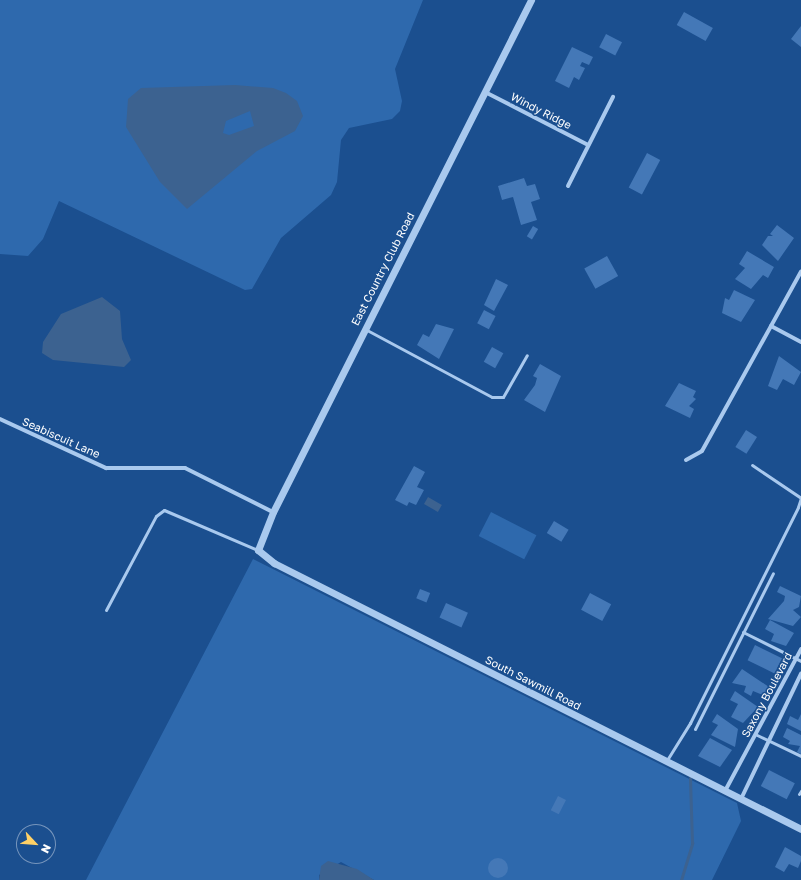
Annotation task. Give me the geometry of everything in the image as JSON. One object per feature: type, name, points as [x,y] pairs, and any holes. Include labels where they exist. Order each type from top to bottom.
[{"type":"street","name":"East Country Club Road","points":[[258,550],[273,512],[531,0]]},
{"type":"street","name":"Windy Ridge","points":[[485,92],[588,146]]},
{"type":"street","points":[[568,186],[613,97]]},
{"type":"street","points":[[686,460],[702,451],[801,272]]},
{"type":"street","points":[[772,326],[801,342]]},
{"type":"street","name":"Seabiscuit Lane","points":[[0,420],[106,468],[185,468],[273,512]]},
{"type":"street","name":"South Sawmill Road","points":[[258,550],[274,563],[801,829]]},
{"type":"street","name":"Saxony Boulevard","points":[[724,791],[738,762],[758,735],[801,649]]},
{"type":"street","name":"Saxony Boulevard","points":[[742,799],[767,740],[801,674]]},
{"type":"lane","points":[[365,329],[492,397],[503,397],[527,355]]},
{"type":"lane","points":[[666,762],[690,723],[798,507],[801,498],[752,465]]},
{"type":"lane","points":[[106,610],[156,516],[164,510],[258,550]]},
{"type":"lane","points":[[695,729],[773,573]]},
{"type":"lane","points":[[743,632],[801,661]]},
{"type":"lane","points":[[758,735],[801,756]]},
{"type":"shaded area","points":[[0,0],[423,0],[395,69],[402,101],[400,111],[392,119],[349,128],[341,140],[337,182],[331,195],[281,238],[252,289],[245,290],[59,201],[43,239],[28,256],[0,254]]},
{"type":"shaded area","points":[[235,85],[273,88],[286,93],[297,101],[303,116],[295,131],[257,151],[187,209],[160,182],[126,127],[128,99],[141,88]],"holes":[[[250,111],[254,126],[229,135],[223,133],[226,121]]]},
{"type":"shaded area","points":[[102,297],[120,311],[122,339],[131,360],[124,367],[53,360],[42,353],[43,342],[61,314]]},
{"type":"shaded area","points":[[428,497],[442,505],[438,512],[424,504]]},
{"type":"shaded area","points":[[491,512],[536,535],[524,559],[479,536]]},
{"type":"shaded area","points":[[253,559],[737,803],[741,821],[712,880],[374,880],[341,862],[319,875],[319,880],[86,880]]},
{"type":"shaded area","points":[[328,861],[357,869],[374,880],[319,880],[321,866]]},
{"type":"building","points":[[684,12],[713,28],[706,41],[677,25]]},
{"type":"building","points":[[801,26],[801,47],[791,39]]},
{"type":"building","points":[[606,34],[622,42],[615,56],[599,47]]},
{"type":"building","points":[[572,47],[593,57],[589,65],[582,62],[580,66],[585,68],[579,80],[574,77],[569,88],[555,81]]},
{"type":"building","points":[[647,153],[660,160],[642,194],[629,187]]},
{"type":"building","points":[[524,178],[527,186],[535,184],[540,199],[531,202],[537,220],[521,225],[513,197],[502,200],[498,186]]},
{"type":"building","points":[[777,225],[794,238],[778,261],[762,245],[768,236],[773,236],[770,234]]},
{"type":"building","points":[[533,226],[538,229],[532,239],[527,236]]},
{"type":"building","points":[[747,251],[774,267],[768,278],[763,275],[751,289],[735,279],[745,268],[739,264]]},
{"type":"building","points":[[607,256],[618,276],[595,289],[584,269]]},
{"type":"building","points":[[496,279],[508,285],[494,311],[484,305]]},
{"type":"building","points":[[734,290],[755,300],[741,322],[722,313],[725,298],[729,300]]},
{"type":"building","points":[[484,310],[496,316],[489,329],[477,323]]},
{"type":"building","points":[[436,324],[454,329],[439,359],[417,345],[423,334],[429,337]]},
{"type":"building","points":[[492,347],[503,353],[495,368],[484,362]]},
{"type":"building","points":[[779,356],[801,372],[794,385],[783,379],[777,390],[768,386]]},
{"type":"building","points":[[540,364],[561,376],[545,412],[524,400],[535,385],[537,378],[533,376]]},
{"type":"building","points":[[679,383],[696,391],[693,397],[696,399],[689,406],[694,409],[690,418],[665,406]]},
{"type":"building","points":[[746,430],[757,437],[746,454],[735,447]]},
{"type":"building","points":[[414,466],[425,472],[417,487],[424,490],[416,505],[409,502],[407,506],[395,500]]},
{"type":"building","points":[[554,521],[569,530],[561,542],[547,533]]},
{"type":"building","points":[[780,586],[801,596],[799,607],[793,610],[801,617],[793,626],[768,619],[784,601],[785,596],[777,592]]},
{"type":"building","points":[[420,589],[430,593],[426,602],[416,598]]},
{"type":"building","points":[[590,593],[611,604],[602,621],[581,610]]},
{"type":"building","points":[[446,603],[468,613],[461,627],[439,618]]},
{"type":"building","points":[[770,620],[794,633],[786,646],[771,641],[774,634],[765,629]]},
{"type":"building","points":[[755,645],[782,658],[775,673],[748,660]]},
{"type":"building","points":[[742,669],[769,687],[765,696],[753,691],[751,696],[744,692],[746,686],[732,683]]},
{"type":"building","points":[[735,691],[758,707],[743,723],[731,717],[738,704],[730,700]]},
{"type":"building","points":[[717,714],[738,729],[735,747],[711,735],[718,725],[712,722]]},
{"type":"building","points":[[801,714],[801,731],[787,724],[790,716],[798,720]]},
{"type":"building","points":[[787,728],[801,735],[801,754],[797,752],[800,746],[788,744],[790,741],[783,737]]},
{"type":"building","points":[[710,738],[732,750],[720,767],[698,756]]},
{"type":"building","points":[[769,770],[795,783],[787,799],[761,786]]},
{"type":"building","points":[[558,796],[566,800],[559,814],[551,810]]},
{"type":"building","points":[[785,847],[801,856],[801,861],[798,868],[789,864],[784,872],[775,867]]},
{"type":"building","points":[[498,858],[505,861],[508,868],[505,875],[498,878],[491,875],[488,868],[491,861]]},
{"type":"waterway","points":[[681,880],[692,843],[690,778]]}]
